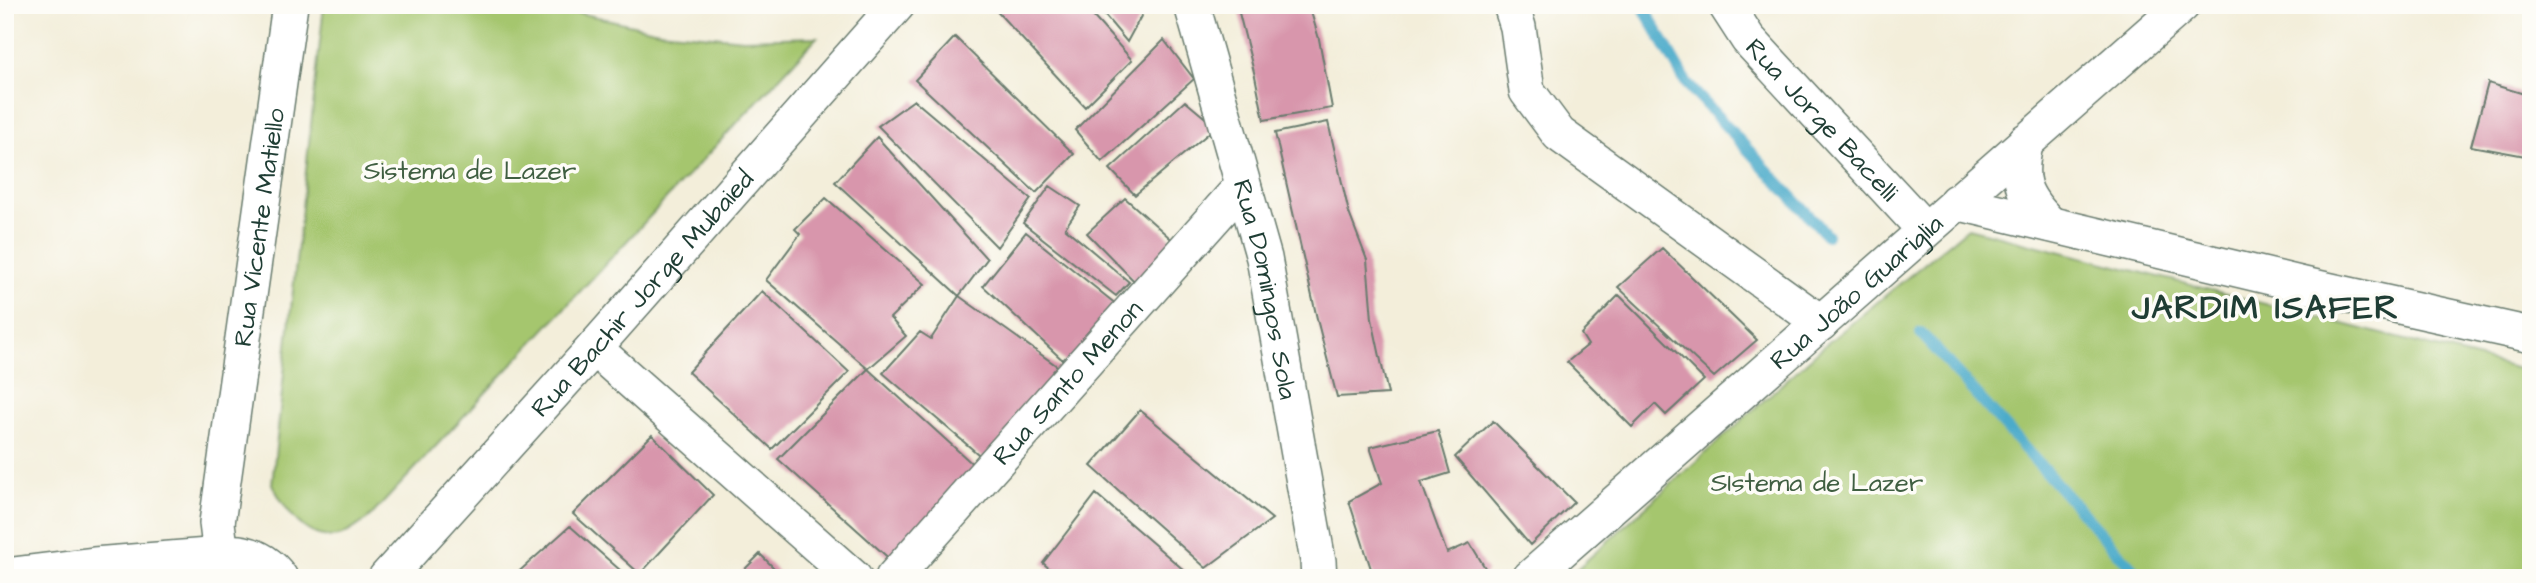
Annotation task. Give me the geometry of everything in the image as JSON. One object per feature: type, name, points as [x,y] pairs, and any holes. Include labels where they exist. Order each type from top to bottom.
[{"type":"street","name":"Rua Vicente Matiello","points":[[234,554],[217,523],[290,5]]},
{"type":"street","name":"Rua Bachir Jorge Mubaied","points":[[386,578],[594,348],[897,5]]},
{"type":"street","name":"Rua Domingos Sola","points":[[1192,5],[1264,258],[1318,578]]},
{"type":"street","points":[[1511,5],[1518,27],[1527,91],[1559,134],[1821,323]]},
{"type":"street","name":"Rua Jorge Bacelli","points":[[1726,5],[1748,39],[1925,230]]},
{"type":"street","name":"Rua João Guariglia","points":[[1530,578],[2182,5]]},
{"type":"street","points":[[2026,141],[2020,167],[2022,181],[2032,206],[2050,224]]},
{"type":"street","name":"Rua Santo Menon","points":[[893,578],[1244,186]]},
{"type":"street","points":[[1956,202],[2531,335]]},
{"type":"street","points":[[594,348],[854,578]]},
{"type":"street","points":[[192,578],[207,561],[234,554]]},
{"type":"street","points":[[5,576],[107,571],[234,554],[260,558],[282,577]]},
{"type":"green space","name":"Sistema de Lazer","points":[[324,5],[544,5],[659,31],[743,39],[817,37],[368,519],[343,535],[327,537],[316,534],[298,522],[272,484]]},
{"type":"green space","name":"SIstema de Lazer","points":[[1968,228],[2531,372],[2531,578],[1567,578],[1825,345]]},
{"type":"building","points":[[991,5],[1083,5],[1132,60],[1085,107]]},
{"type":"building","points":[[1096,5],[1147,5],[1127,42]]},
{"type":"building","points":[[1237,5],[1309,5],[1319,39],[1332,108],[1264,120]]},
{"type":"building","points":[[955,37],[1074,154],[1036,193],[915,80]]},
{"type":"building","points":[[1164,40],[1194,79],[1102,162],[1075,130]]},
{"type":"building","points":[[2488,83],[2531,96],[2531,157],[2471,146]]},
{"type":"building","points":[[914,100],[1031,199],[997,247],[878,126]]},
{"type":"building","points":[[1185,101],[1216,127],[1135,195],[1110,169]]},
{"type":"building","points":[[1328,122],[1349,213],[1367,260],[1372,319],[1388,394],[1337,397],[1275,133]]},
{"type":"building","points":[[877,137],[987,259],[959,296],[835,182]]},
{"type":"building","points":[[1050,186],[1080,206],[1065,228],[1129,282],[1116,296],[1023,223]]},
{"type":"building","points":[[826,198],[925,284],[890,318],[906,336],[868,369],[766,280],[800,234],[795,229]]},
{"type":"building","points":[[1125,198],[1178,245],[1140,287],[1087,233]]},
{"type":"building","points":[[1026,232],[1122,309],[1067,364],[983,286]]},
{"type":"building","points":[[1662,248],[1757,340],[1714,377],[1618,287]]},
{"type":"building","points":[[762,291],[849,372],[772,449],[688,372]]},
{"type":"building","points":[[1619,295],[1704,380],[1666,415],[1655,404],[1632,427],[1567,362],[1588,345],[1581,334]]},
{"type":"building","points":[[959,296],[1064,371],[984,459],[883,373],[920,332],[931,339]]},
{"type":"building","points":[[868,369],[977,468],[893,562],[778,459]]},
{"type":"building","points":[[1140,410],[1272,519],[1206,568],[1091,466]]},
{"type":"building","points":[[1493,421],[1574,502],[1530,545],[1455,457]]},
{"type":"building","points":[[1438,431],[1450,473],[1421,482],[1447,553],[1470,543],[1487,571],[1480,578],[1374,578],[1349,501],[1382,483],[1370,447]]},
{"type":"building","points":[[652,435],[713,495],[640,574],[573,514]]},
{"type":"building","points":[[1096,494],[1193,578],[1060,578],[1043,563]]},
{"type":"building","points":[[570,526],[629,578],[514,576]]},
{"type":"building","points":[[760,554],[784,578],[736,578]]},
{"type":"waterway","points":[[1642,5],[1687,84],[1827,235]]},
{"type":"waterway","points":[[1921,333],[2141,578]]},
{"type":"district","name":"JARDIM ISAFER","points":[[2266,306]]}]
